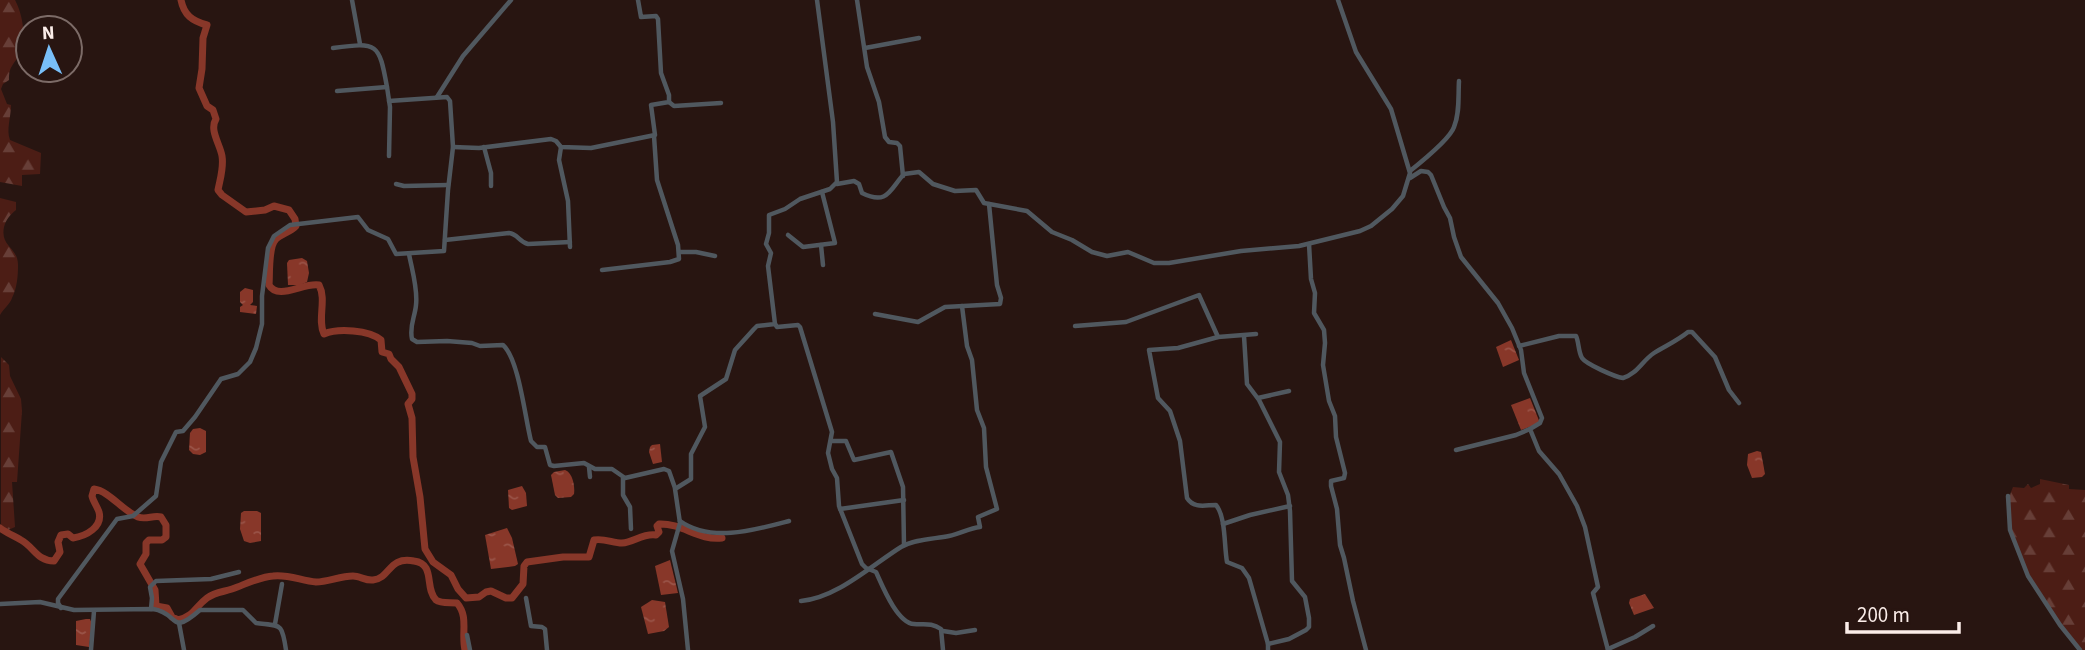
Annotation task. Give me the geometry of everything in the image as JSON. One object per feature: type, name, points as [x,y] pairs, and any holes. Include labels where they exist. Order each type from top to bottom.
[{"type":"street","points":[[352,0],[360,44]]},
{"type":"street","points":[[437,98],[464,56],[510,0]]},
{"type":"street","points":[[638,0],[641,17],[656,16],[658,19],[661,73],[668,102]]},
{"type":"street","points":[[817,0],[836,155],[837,184]]},
{"type":"street","points":[[857,0],[867,66],[879,102],[885,137],[888,142],[900,146],[902,176]]},
{"type":"street","points":[[775,324],[768,266],[771,253],[766,244],[769,215],[837,184],[855,181],[862,193],[876,198],[892,192],[906,173],[919,172],[933,184],[956,191],[976,190],[984,203],[1027,211],[1052,232],[1091,252],[1107,256],[1128,252],[1154,263],[1309,244],[1371,226],[1397,204],[1405,192],[1410,172],[1391,108],[1356,52],[1338,0]]},
{"type":"street","points":[[864,48],[919,38]]},
{"type":"street","points":[[333,48],[368,45],[377,50],[382,59],[389,101],[389,156]]},
{"type":"street","points":[[1410,172],[1454,129],[1459,81]]},
{"type":"street","points":[[337,91],[387,88]]},
{"type":"street","points":[[61,607],[58,599],[113,523],[119,518],[135,514],[156,496],[161,462],[176,432],[183,431],[195,417],[220,379],[235,376],[250,362],[260,339],[269,244],[281,231],[296,225],[358,217],[368,230],[387,238],[396,254],[444,251],[453,147],[450,101],[447,97],[389,101]]},
{"type":"street","points":[[602,270],[679,259],[680,252],[657,180],[656,132],[651,105],[668,102],[674,106],[721,103]]},
{"type":"street","points":[[453,147],[484,147],[551,139],[561,147],[579,149],[654,136]]},
{"type":"street","points":[[484,147],[491,173],[491,186]]},
{"type":"street","points":[[445,240],[509,233],[528,244],[570,245],[568,201],[559,160],[561,147]]},
{"type":"street","points":[[1410,179],[1421,170],[1431,175],[1450,218],[1461,257],[1504,311],[1519,346],[1524,373],[1542,418],[1540,424],[1530,429],[1456,450]]},
{"type":"street","points":[[396,184],[448,186]]},
{"type":"street","points":[[788,235],[803,247],[835,243],[822,192]]},
{"type":"street","points":[[875,314],[918,322],[942,308],[999,304],[1002,301],[997,285],[989,204]]},
{"type":"street","points":[[1309,244],[1311,279],[1315,293],[1314,313],[1324,330],[1323,365],[1345,473],[1344,478],[1331,481],[1338,509],[1339,545],[1345,558],[1366,650]]},
{"type":"street","points":[[821,245],[823,265]]},
{"type":"street","points":[[680,252],[715,256]]},
{"type":"street","points":[[409,254],[416,299],[411,326],[412,339],[417,342],[503,345],[513,361],[533,444],[545,447],[550,464],[554,466],[584,463],[589,467],[612,469],[623,478]]},
{"type":"street","points":[[1075,326],[1126,322],[1199,295],[1218,337]]},
{"type":"street","points":[[801,601],[840,587],[904,545],[980,527],[978,517],[997,509],[986,467],[986,440],[978,410],[962,306]]},
{"type":"street","points":[[675,488],[691,479],[691,454],[705,428],[700,396],[726,379],[735,350],[757,326],[798,325],[832,432],[828,453],[837,478],[840,509],[862,565],[876,572],[891,603],[907,622],[913,625],[934,625],[942,631],[952,633],[975,630]]},
{"type":"street","points":[[1519,346],[1559,335],[1576,336],[1585,361],[1621,378],[1634,373],[1655,352],[1692,332],[1715,357],[1729,390],[1739,403]]},
{"type":"street","points":[[1244,336],[1247,383],[1278,437],[1279,472],[1290,506],[1292,581],[1306,597],[1310,624],[1299,634],[1268,647],[1248,578],[1242,568],[1227,562],[1222,513],[1216,505],[1196,505],[1187,498],[1180,441],[1170,411],[1158,398],[1149,350],[1178,348],[1218,337],[1256,334]]},
{"type":"street","points":[[1258,398],[1289,391]]},
{"type":"street","points":[[1530,429],[1539,451],[1564,481],[1584,523],[1598,587],[1593,593],[1608,649],[1653,626]]},
{"type":"street","points":[[831,440],[848,442],[854,460],[891,453],[904,487],[904,545]]},
{"type":"street","points":[[589,467],[590,477]]},
{"type":"street","points":[[623,478],[664,469],[668,471],[675,488],[680,522],[671,551],[684,603],[688,650]]},
{"type":"street","points":[[623,478],[623,495],[630,507],[631,529]]},
{"type":"street","points":[[2008,496],[2010,530],[2028,576],[2080,650]]},
{"type":"street","points":[[840,509],[904,500]]},
{"type":"street","points":[[1223,524],[1250,514],[1290,506]]},
{"type":"street","points":[[680,522],[714,533],[759,529],[789,521]]},
{"type":"street","points":[[151,609],[152,584],[161,580],[211,579],[239,572]]},
{"type":"street","points":[[275,624],[282,584]]},
{"type":"street","points":[[526,598],[531,626],[545,629],[547,650]]},
{"type":"street","points":[[0,604],[40,602],[94,611],[151,609],[164,611],[172,621],[179,623],[189,621],[197,609],[243,610],[256,623],[275,624],[281,629],[286,650]]},
{"type":"street","points":[[91,650],[94,611]]},
{"type":"street","points":[[179,623],[184,650]]},
{"type":"street","points":[[942,631],[943,650]]},
{"type":"street","points":[[467,635],[470,650]]},
{"type":"green space","points":[[0,0],[15,0],[20,14],[14,14],[14,64],[9,80],[1,89],[7,104],[11,105],[10,140],[41,153],[40,174],[22,175],[22,186],[0,182]]},
{"type":"green space","points":[[0,198],[16,202],[16,210],[6,222],[3,234],[18,265],[14,294],[0,315]]},
{"type":"green space","points":[[1,357],[9,365],[10,376],[21,399],[22,411],[17,482],[12,482],[15,527],[1,533]]},
{"type":"green space","points":[[2040,479],[2069,485],[2069,489],[2085,490],[2085,650],[2082,650],[2041,596],[2017,550],[2010,528],[2008,506],[2013,487],[2024,488],[2028,484],[2031,488],[2040,484]]},
{"type":"water","points":[[302,258],[307,261],[307,282],[288,285],[287,263],[289,260]]},
{"type":"water","points":[[245,288],[253,290],[253,302],[250,305],[257,306],[256,314],[240,312],[243,305],[240,302],[240,292]]},
{"type":"water","points":[[1511,340],[1519,360],[1503,367],[1496,347]]},
{"type":"water","points":[[1530,398],[1540,423],[1521,430],[1511,405]]},
{"type":"water","points":[[193,429],[206,431],[206,452],[200,455],[189,450],[190,433]]},
{"type":"water","points":[[660,444],[662,462],[653,464],[650,447]]},
{"type":"water","points":[[1761,452],[1765,474],[1752,478],[1747,465],[1748,454]]},
{"type":"water","points":[[565,470],[572,477],[574,494],[571,497],[558,498],[551,475]]},
{"type":"water","points":[[522,486],[526,493],[527,506],[512,510],[509,508],[508,490]]},
{"type":"water","points":[[241,513],[261,513],[261,541],[244,541],[240,529]]},
{"type":"water","points":[[507,528],[518,564],[491,569],[485,535]]},
{"type":"water","points":[[670,560],[678,593],[661,595],[655,566]]},
{"type":"water","points":[[1645,594],[1654,608],[1634,615],[1630,599]]},
{"type":"water","points":[[652,600],[665,602],[669,627],[664,631],[648,634],[641,607]]},
{"type":"water","points":[[90,619],[92,624],[89,647],[76,645],[76,621]]},
{"type":"waterway","points":[[181,0],[190,17],[207,25],[203,38],[199,88],[216,119],[214,132],[222,160],[218,190],[246,212],[274,206],[289,210],[296,226],[273,243],[269,285],[279,291],[319,285],[324,334],[353,331],[376,337],[381,340],[382,352],[389,354],[399,367],[412,394],[408,404],[412,418],[413,457],[425,549],[433,562],[451,575],[466,598],[479,597],[491,591],[512,598],[523,584],[524,566],[527,562],[589,557],[594,540],[622,543],[656,535],[659,532],[659,524],[675,526],[706,537],[722,538]]},
{"type":"waterway","points":[[0,528],[25,543],[44,559],[54,561],[60,552],[58,542],[61,535],[68,534],[73,538],[96,526],[100,517],[92,496],[94,489],[105,493],[138,517],[161,517],[166,525],[166,537],[146,543],[146,554],[140,564],[155,590],[156,606],[167,608],[172,617],[178,620],[191,614],[213,594],[263,578],[284,576],[316,582],[353,576],[373,580],[394,564],[406,560],[414,561],[425,567],[436,600],[457,603],[461,608],[465,650]]}]
